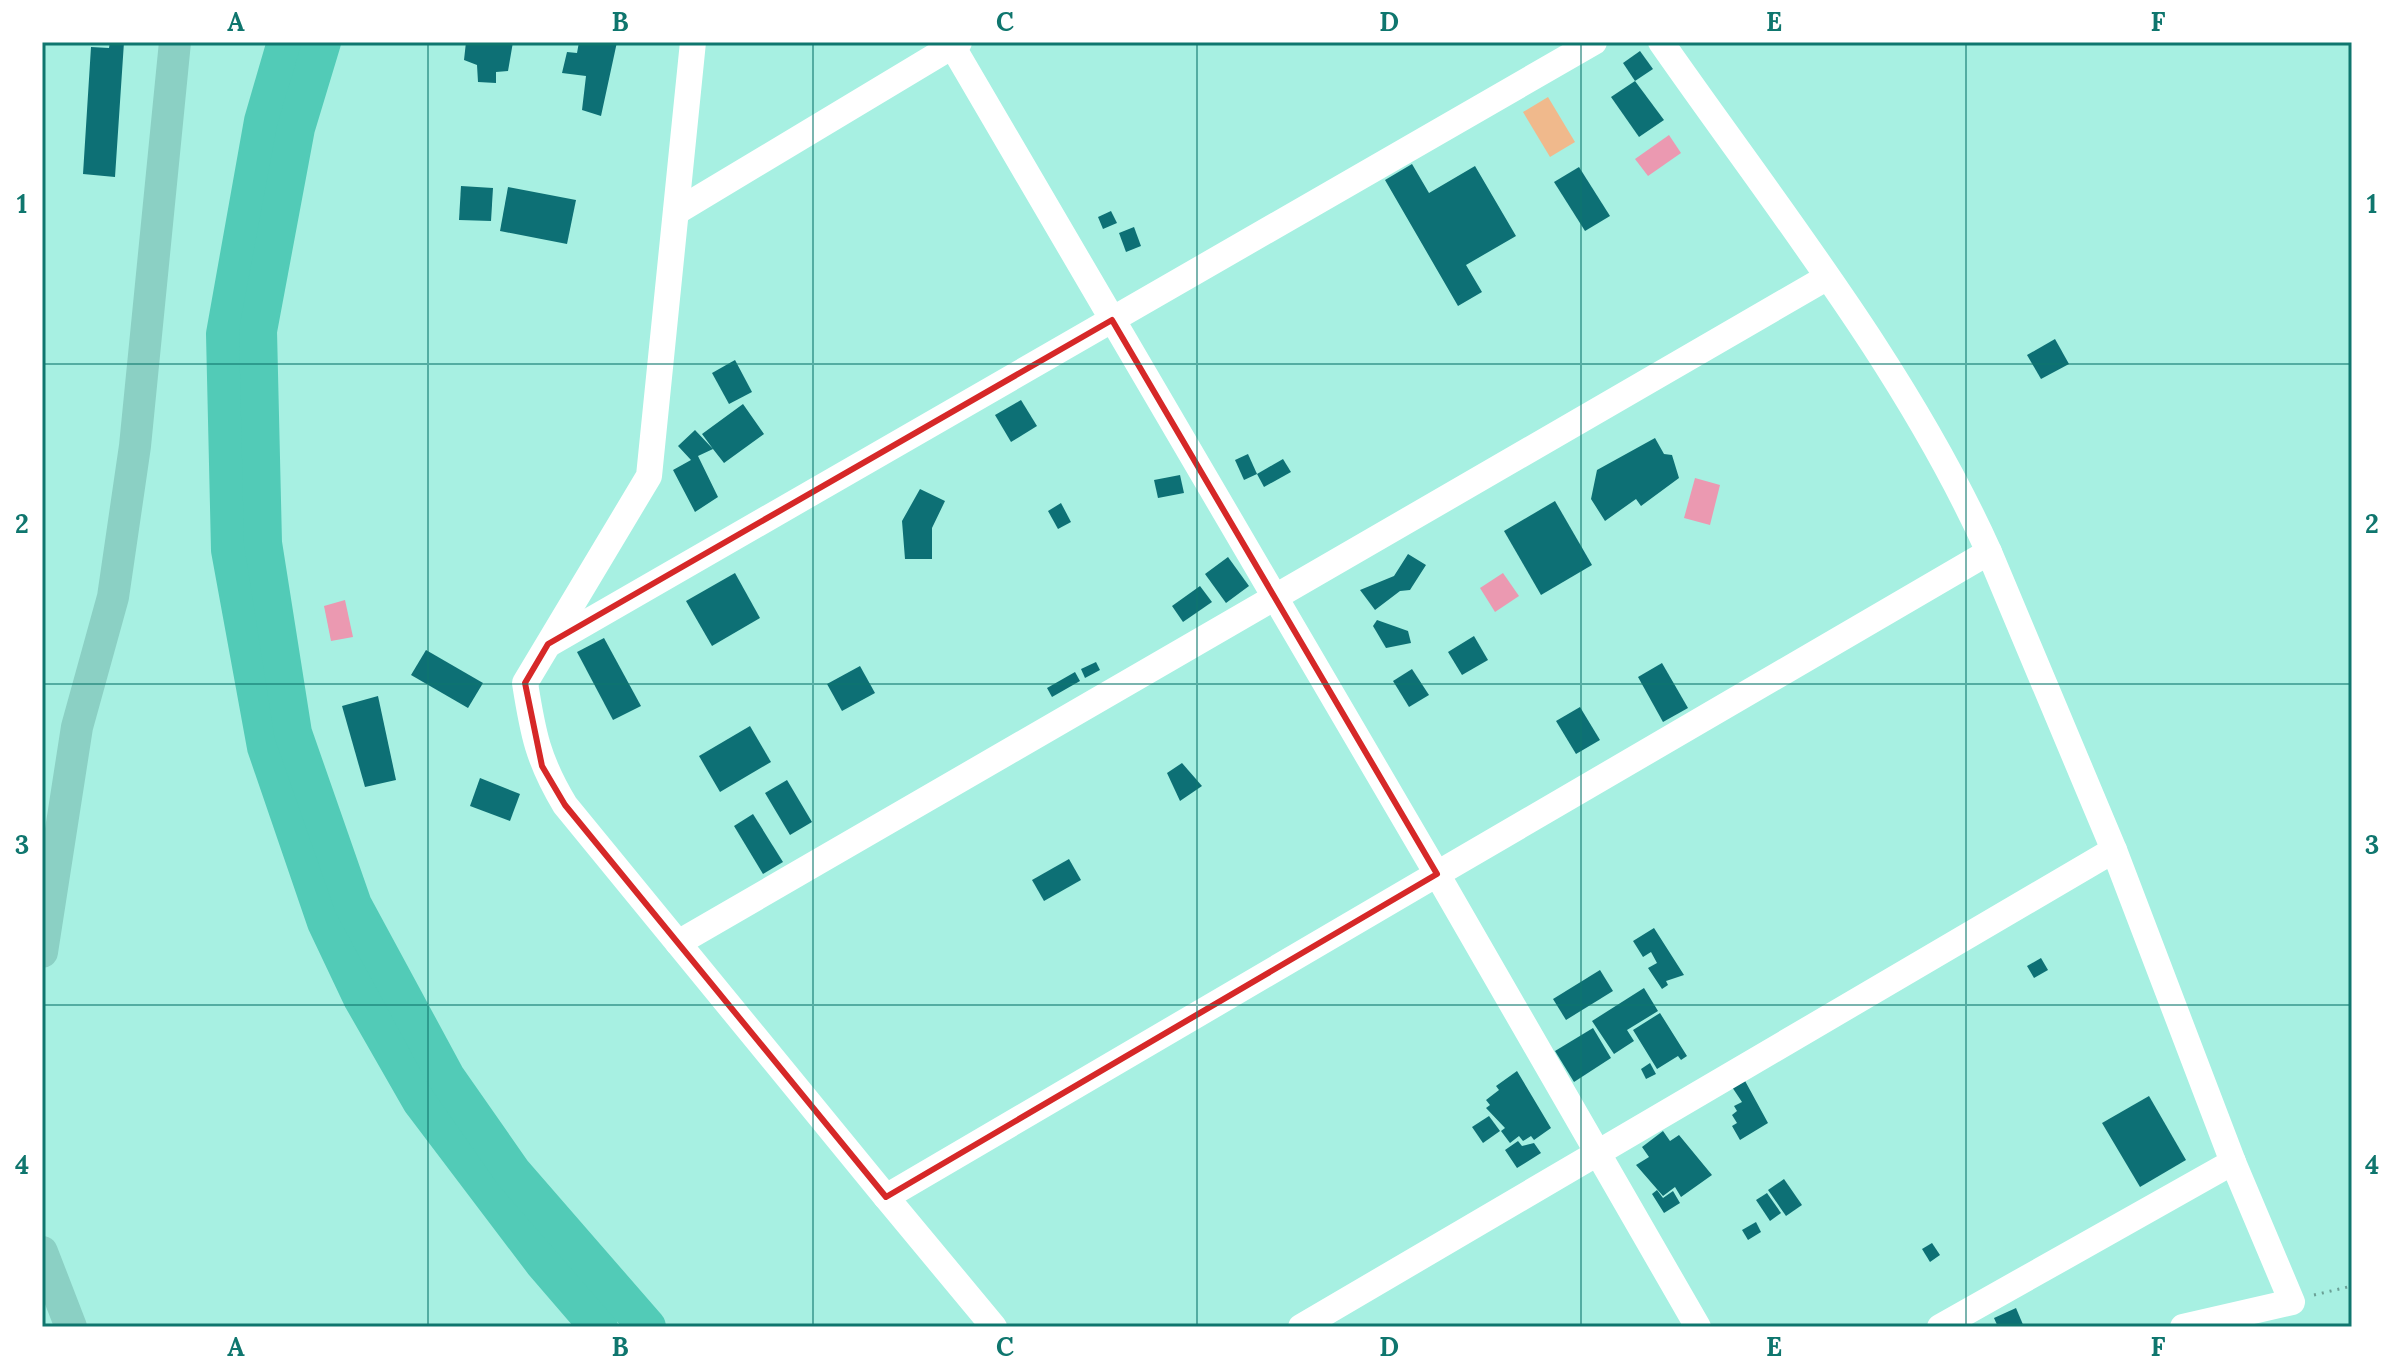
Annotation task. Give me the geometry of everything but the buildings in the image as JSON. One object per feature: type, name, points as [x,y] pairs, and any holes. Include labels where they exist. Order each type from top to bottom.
[{"type":"highway","points":[[286,42],[263,121],[225,334],[230,550],[266,747],[326,922],[362,998],[414,1088],[543,1262],[599,1327]]},
{"type":"highway","points":[[322,42],[296,128],[258,331],[263,543],[293,733],[353,905],[446,1077],[513,1173],[647,1327]]},
{"type":"main road","points":[[42,952],[77,727],[113,597],[135,446],[175,42]]},
{"type":"main road","points":[[42,1252],[71,1327]]},
{"type":"street","points":[[693,42],[649,476],[525,683],[542,766],[565,805],[994,1327]]},
{"type":"street","points":[[548,644],[1594,42]]},
{"type":"street","points":[[1661,42],[1883,361],[1955,477],[2114,850],[2233,1162],[2292,1302],[2183,1327]]},
{"type":"street","points":[[676,212],[954,43],[1698,1327]]},
{"type":"street","points":[[678,943],[1826,278]]},
{"type":"street","points":[[886,1197],[1989,552]]},
{"type":"street","points":[[1301,1327],[2114,850]]},
{"type":"street","points":[[1940,1327],[2233,1162]]},
{"type":"path","points":[[2292,1302],[2342,1286],[2352,1286]]},
{"type":"highlighted area","points":[[1112,320],[1437,874],[886,1197],[565,805],[542,766],[525,683],[548,644]]},
{"type":"shaded area","points":[[1548,97],[1575,142],[1550,157],[1523,112]]},
{"type":"shaded area","points":[[1669,135],[1681,153],[1648,176],[1635,159]]},
{"type":"shaded area","points":[[1695,478],[1720,485],[1710,525],[1684,518]]},
{"type":"shaded area","points":[[1503,573],[1519,596],[1495,612],[1480,588]]},
{"type":"shaded area","points":[[345,600],[353,637],[331,641],[324,606]]}]
